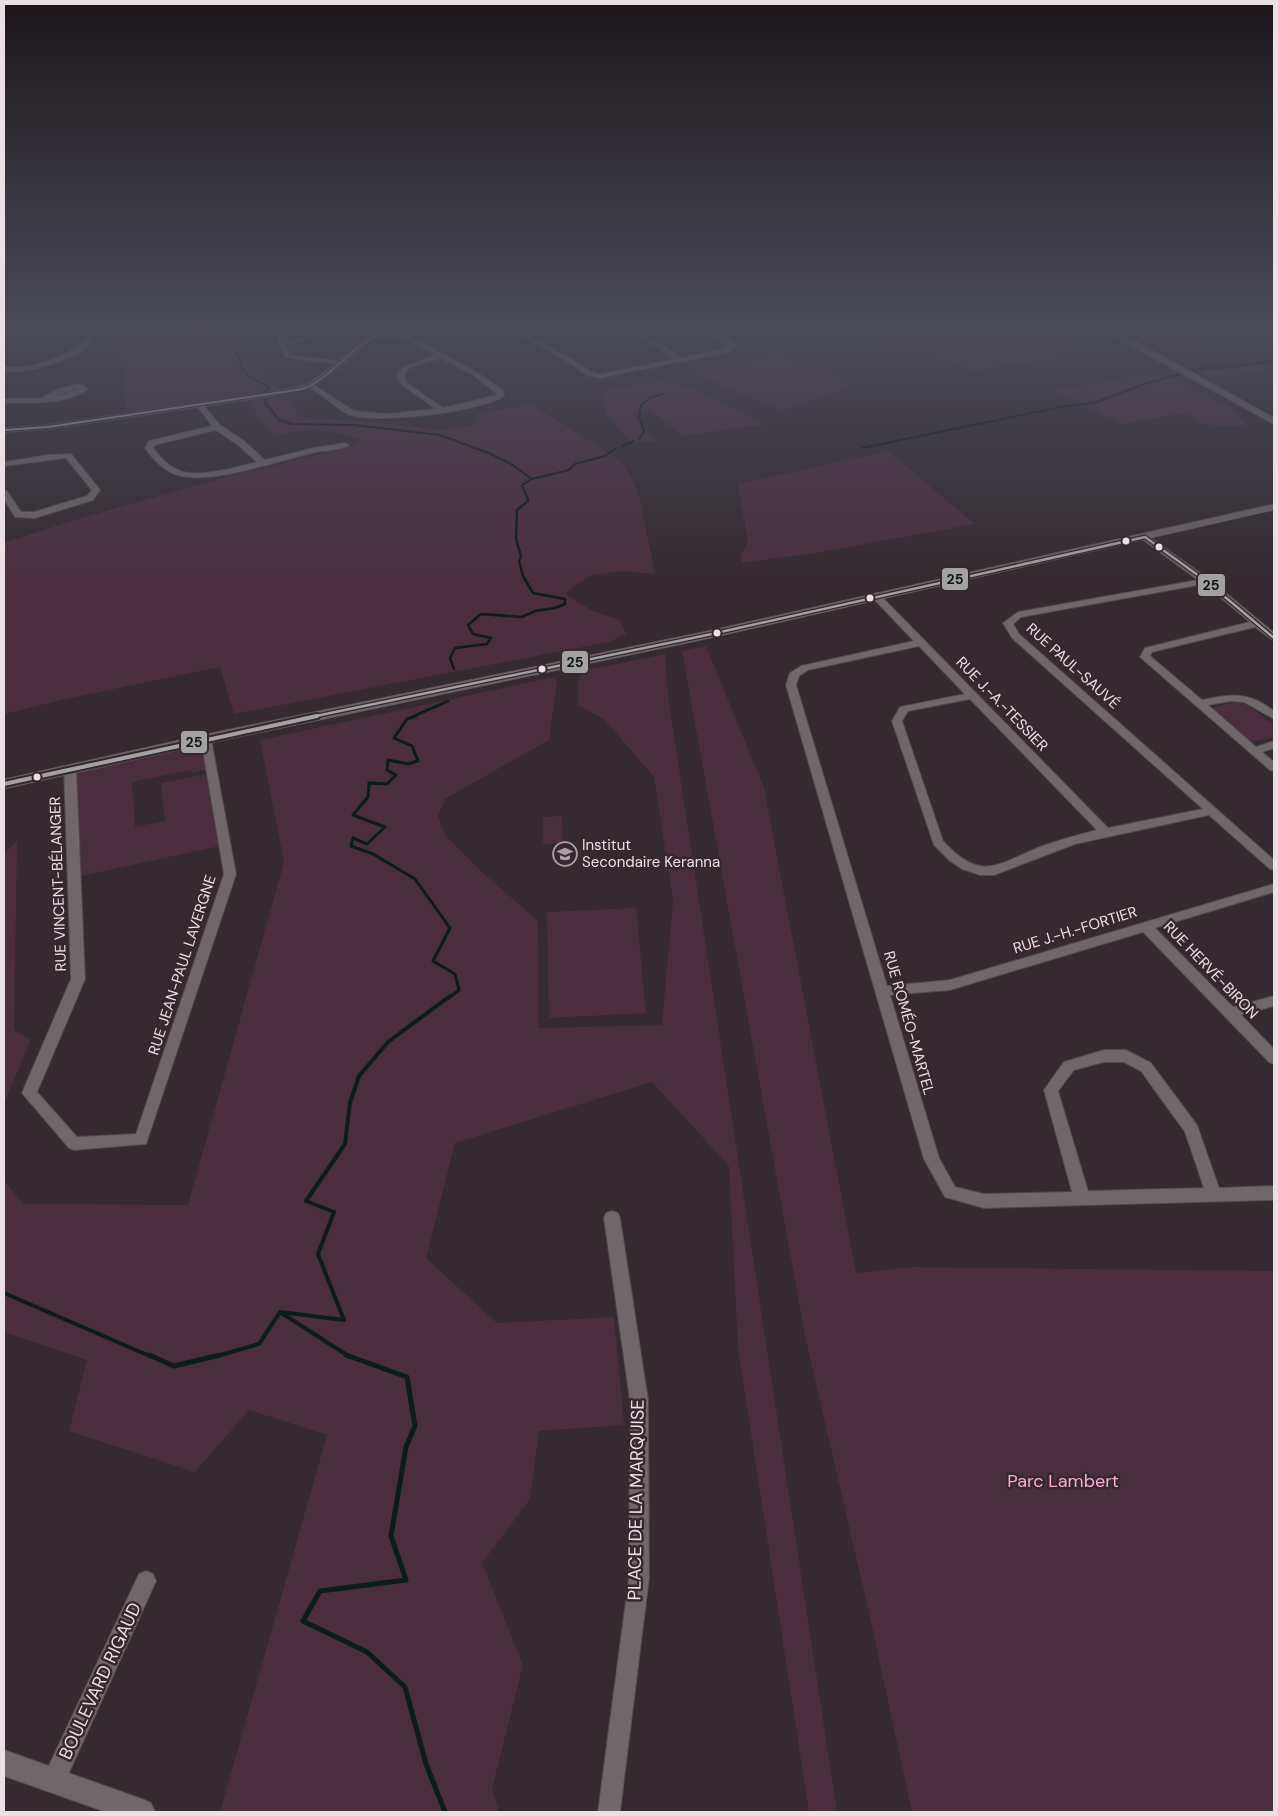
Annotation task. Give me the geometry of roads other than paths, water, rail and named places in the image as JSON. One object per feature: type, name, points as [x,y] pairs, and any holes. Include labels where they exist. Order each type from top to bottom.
[{"type":"main road","points":[[4,784],[206,739],[707,635],[1274,507]]},
{"type":"street","points":[[5,432],[148,412]]},
{"type":"street","points":[[205,412],[217,427],[241,443],[263,463]]},
{"type":"street","points":[[350,412],[367,415],[399,416],[429,412]]},
{"type":"street","points":[[1258,412],[1274,421]]},
{"type":"street","points":[[217,427],[152,443],[149,448],[154,455],[179,473],[197,475],[216,473],[345,445]]},
{"type":"street","points":[[4,464],[68,456],[96,490],[90,498],[35,515],[18,515],[4,493]]},
{"type":"street","points":[[1145,537],[1206,580],[1255,624],[1274,638]]},
{"type":"street","name":"RUE PAUL-SAUVÉ","points":[[1206,580],[1018,615],[1008,623],[1015,636],[1274,866]]},
{"type":"street","name":"RUE J.-A.-TESSIER","points":[[876,596],[1106,833]]},
{"type":"street","points":[[1255,624],[1148,650],[1145,657],[1274,768]]},
{"type":"street","name":"RUE ROMÉO-MARTEL","points":[[922,642],[804,668],[794,675],[791,685],[932,1159],[950,1192],[984,1201],[1274,1193]]},
{"type":"street","points":[[973,695],[904,709],[898,717],[898,725],[938,842],[951,857],[975,870],[995,871],[1051,847],[1106,833],[1211,811]]},
{"type":"street","points":[[1199,704],[1237,696],[1254,700],[1274,716]]},
{"type":"street","name":"RUE JEAN-PAUL LAVERGNE","points":[[141,1140],[230,874],[206,739]]},
{"type":"street","points":[[1254,751],[1274,744]]},
{"type":"street","name":"RUE VINCENT-BÉLANGER","points":[[70,769],[78,979],[29,1093],[74,1144],[141,1140]]},
{"type":"street","name":"RUE J.-H.-FORTIER","points":[[883,991],[950,985],[1274,888]]},
{"type":"street","name":"RUE HERVÉ-BIRON","points":[[1145,926],[1274,1058]]},
{"type":"street","points":[[1231,1013],[1274,1000]]},
{"type":"street","points":[[1082,1198],[1051,1090],[1070,1066],[1104,1056],[1126,1056],[1146,1067],[1192,1129],[1214,1196]]},
{"type":"street","name":"PLACE DE LA MARQUISE","points":[[609,1812],[639,1578],[639,1400],[612,1218]]},
{"type":"street","name":"BOULEVARD RIGAUD","points":[[54,1780],[146,1581]]},
{"type":"street","points":[[4,1763],[142,1812]]},
{"type":"waterway","points":[[272,412],[279,420],[292,424],[354,425],[440,435],[491,454],[511,464],[532,479]]},
{"type":"waterway","points":[[639,439],[644,432],[639,417],[640,412]]},
{"type":"waterway","points":[[862,448],[1038,412]]},
{"type":"waterway","points":[[622,446],[634,441]]},
{"type":"waterway","points":[[532,479],[569,470],[575,464],[605,456],[616,448]]},
{"type":"waterway","points":[[527,498],[522,485],[532,479]]},
{"type":"waterway","points":[[454,669],[450,658],[455,648],[487,644],[491,638],[473,634],[468,625],[481,614],[522,617],[535,611],[555,608],[565,604],[565,599],[533,593],[523,576],[516,538],[517,510],[528,501],[527,497]]},
{"type":"waterway","points":[[412,717],[448,701]]},
{"type":"waterway","points":[[416,716],[407,719],[394,738],[412,746],[418,761],[408,764],[388,760],[387,770],[396,775],[387,784],[369,783],[368,797],[353,815],[385,827],[367,844],[353,838],[351,846],[373,854],[415,879],[450,928],[433,961],[455,974],[459,990],[449,998]]},
{"type":"waterway","points":[[280,1312],[344,1320],[318,1254],[334,1212],[306,1201],[345,1144],[350,1103],[359,1076],[388,1042],[450,996]]},
{"type":"waterway","points":[[4,1293],[152,1357]]},
{"type":"waterway","points":[[214,1357],[259,1344],[280,1312]]},
{"type":"waterway","points":[[280,1312],[348,1356]]},
{"type":"waterway","points":[[149,1355],[174,1366],[220,1355]]},
{"type":"waterway","points":[[348,1356],[407,1377],[415,1426],[406,1447],[391,1536],[406,1580],[320,1591],[303,1621],[367,1652],[405,1687],[426,1764],[445,1812]]},
{"type":"place","name":"Institut Secondaire Keranna","points":[[565,854]]},
{"type":"park label","name":"Parc Lambert","points":[[1063,1481]]}]
